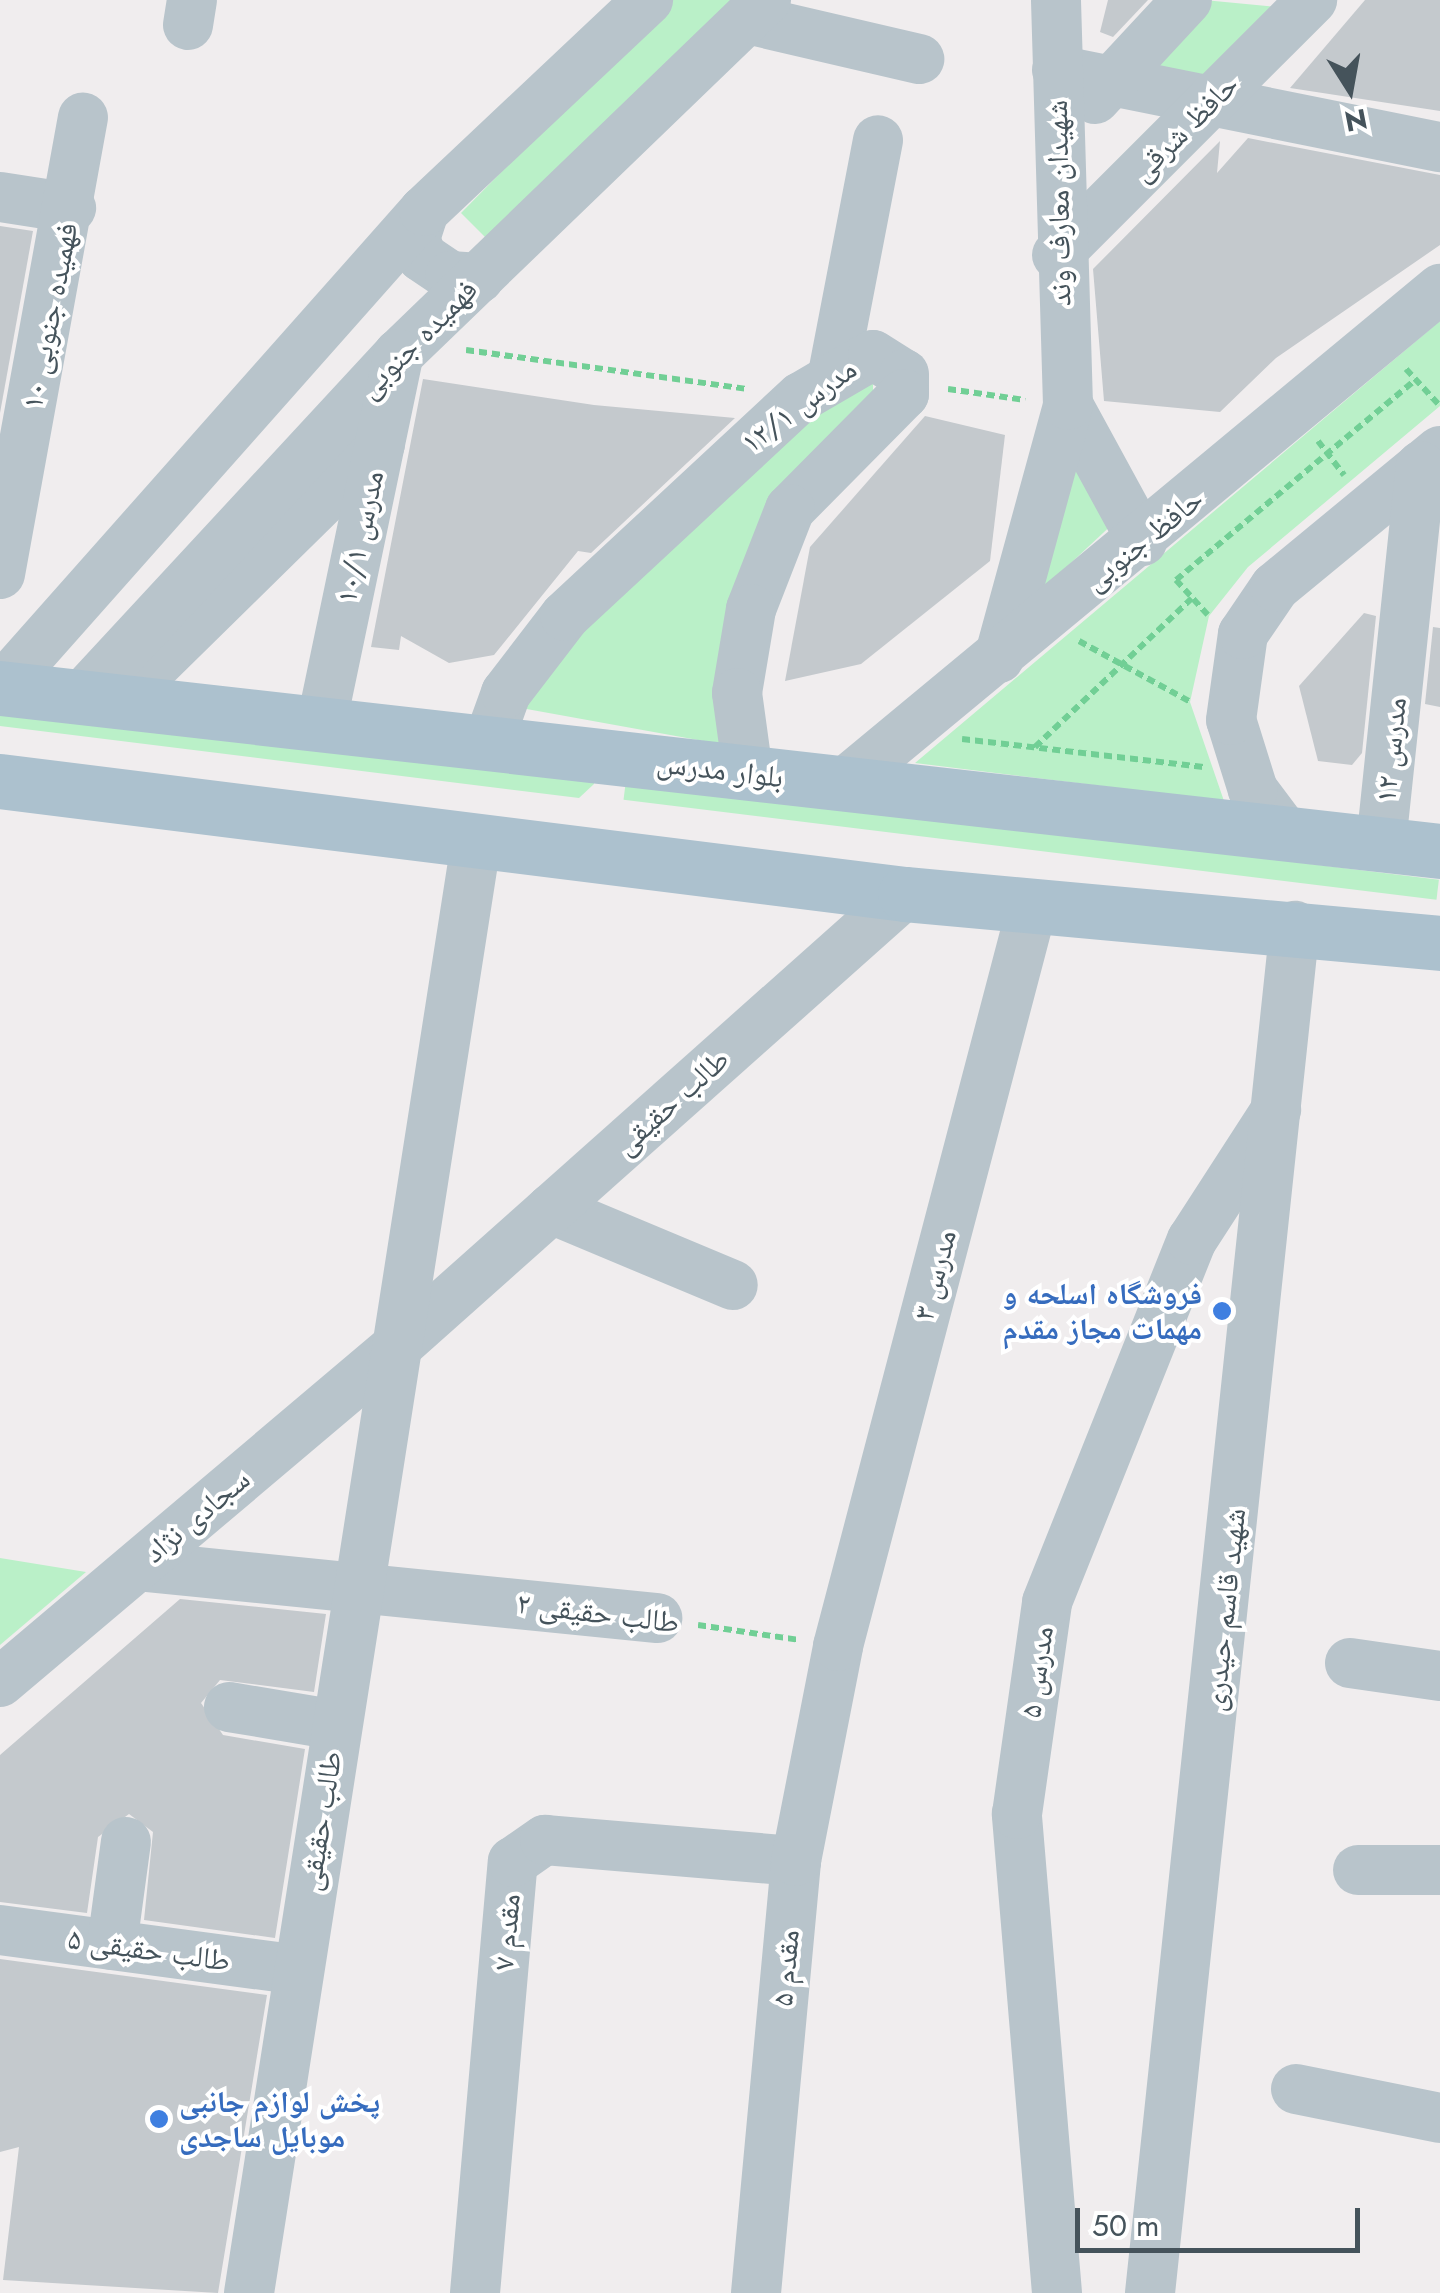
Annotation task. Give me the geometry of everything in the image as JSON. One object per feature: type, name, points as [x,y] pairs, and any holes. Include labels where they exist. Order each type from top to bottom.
[{"type":"main road","name":"بلوار مدرس","points":[[0,688],[104,695],[1440,851]]},
{"type":"main road","points":[[0,781],[905,894],[1295,926],[1440,943]]},
{"type":"street","points":[[0,688],[424,211],[648,0]]},
{"type":"street","name":"شهیدان معارف وند","points":[[1056,0],[1058,255],[1068,405]]},
{"type":"street","points":[[1057,138],[1187,0]]},
{"type":"street","name":"حافظ شرقی","points":[[1058,255],[1312,0]]},
{"type":"street","points":[[757,9],[920,59]]},
{"type":"street","name":"فهمیده جنوبی","points":[[104,695],[404,348],[757,9]]},
{"type":"street","points":[[1056,70],[1114,78],[1440,146]]},
{"type":"street","name":"فهمیده جنوبی ۱۰","points":[[0,574],[71,208],[83,117]]},
{"type":"street","points":[[817,385],[878,140]]},
{"type":"street","points":[[0,197],[71,208]]},
{"type":"street","points":[[424,211],[415,240],[422,257],[450,276],[479,278]]},
{"type":"street","name":"حافظ جنوبی","points":[[844,784],[1142,542],[1440,289]]},
{"type":"street","name":"مدرس ۱۰/۱","points":[[322,721],[404,348]]},
{"type":"street","name":"مدرس ۱۲/۱","points":[[488,742],[506,694],[565,616],[817,385],[873,355],[907,384],[886,419],[790,509],[774,538],[740,656],[748,773]]},
{"type":"street","points":[[1068,405],[1142,542]]},
{"type":"street","points":[[999,658],[1068,405]]},
{"type":"street","points":[[104,695],[380,444]]},
{"type":"street","points":[[1286,834],[1253,790],[1230,718],[1243,634],[1275,587],[1435,447]]},
{"type":"street","name":"مدرس ۱۲","points":[[1382,844],[1401,655],[1435,447]]},
{"type":"street","name":"طالب حقیقی","points":[[249,2293],[476,843]]},
{"type":"street","name":"طالب حقیقی","points":[[394,1349],[905,894]]},
{"type":"street","name":"مدرس ۳","points":[[838,1646],[1033,904]]},
{"type":"street","name":"شهید قاسم حیدری","points":[[1150,2293],[1281,1102],[1295,926]]},
{"type":"street","name":"مدرس ۵","points":[[1058,2293],[1017,1814],[1047,1602],[1192,1240],[1281,1102]]},
{"type":"street","points":[[551,1209],[733,1285]]},
{"type":"street","name":"سجادی نژاد","points":[[0,1682],[394,1349]]},
{"type":"street","name":"طالب حقیقی ۲","points":[[138,1566],[657,1618]]},
{"type":"street","name":"مقدم ۵","points":[[756,2293],[796,1861],[838,1646]]},
{"type":"street","points":[[1350,1662],[1440,1676]]},
{"type":"street","points":[[229,1708],[336,1725]]},
{"type":"street","name":"مقدم ۷","points":[[475,2293],[514,1862],[545,1840],[796,1861]]},
{"type":"street","points":[[112,1945],[126,1842]]},
{"type":"street","points":[[1358,1870],[1440,1870]]},
{"type":"street","name":"طالب حقیقی ۵","points":[[0,1930],[298,1970]]},
{"type":"street","points":[[1296,2089],[1440,2118]]},
{"type":"path","points":[[404,348],[817,385]]},
{"type":"path","points":[[1209,616],[1176,580],[1415,380],[1435,447]]},
{"type":"path","points":[[907,384],[1068,405]]},
{"type":"path","points":[[1327,454],[1352,484]]},
{"type":"path","points":[[1034,748],[1192,598]]},
{"type":"path","points":[[1062,632],[1190,702]]},
{"type":"path","points":[[940,737],[1210,768]]},
{"type":"path","name":"طالب حقیقی ۲","points":[[657,1618],[838,1646]]},
{"type":"green space","points":[[671,0],[737,0],[491,243],[461,213]]},
{"type":"green space","points":[[1204,0],[1276,7],[1205,77],[1134,72]]},
{"type":"green space","points":[[1440,321],[1440,406],[1248,567],[1209,616],[1190,702],[1224,801],[915,763]]},
{"type":"green space","points":[[873,372],[873,399],[834,457],[720,744],[510,706],[717,487]]},
{"type":"green space","points":[[1069,459],[1118,519],[1027,604]]},
{"type":"green space","points":[[0,702],[594,779],[594,784],[579,798],[0,726]]},
{"type":"green space","points":[[626,780],[1439,880],[1436,900],[624,800]]},
{"type":"green space","points":[[0,1558],[86,1572],[0,1645]]},
{"type":"building","points":[[1108,0],[1148,0],[1113,37],[1100,32]]},
{"type":"building","points":[[1365,0],[1440,0],[1440,111],[1290,88]]},
{"type":"building","points":[[1248,138],[1440,175],[1440,245],[1276,358],[1220,412],[1104,401],[1093,269],[1220,141],[1217,173]]},
{"type":"building","points":[[0,226],[33,231],[0,413]]},
{"type":"building","points":[[423,379],[594,405],[735,418],[591,553],[578,551],[494,655],[449,663],[401,636],[399,650],[371,647]]},
{"type":"building","points":[[925,416],[1005,435],[990,561],[861,664],[785,681],[810,547]]},
{"type":"building","points":[[1364,613],[1376,616],[1362,753],[1352,765],[1318,761],[1299,686]]},
{"type":"building","points":[[1433,627],[1440,628],[1440,707],[1425,704]]},
{"type":"building","points":[[180,1599],[326,1614],[314,1692],[220,1680],[201,1703],[223,1735],[305,1749],[275,1938],[144,1920],[153,1832],[129,1814],[98,1837],[87,1913],[0,1902],[0,1755]]},
{"type":"building","points":[[0,1959],[267,1995],[218,2293],[3,2280],[19,2147],[0,2152]]},
{"type":"place","name":"فروشگاه اسلحه و مهمات مجاز مقدم","points":[[1222,1311]]},
{"type":"place","name":"پخش لوازم جانبی موبایل ساجدی","points":[[159,2119]]}]
